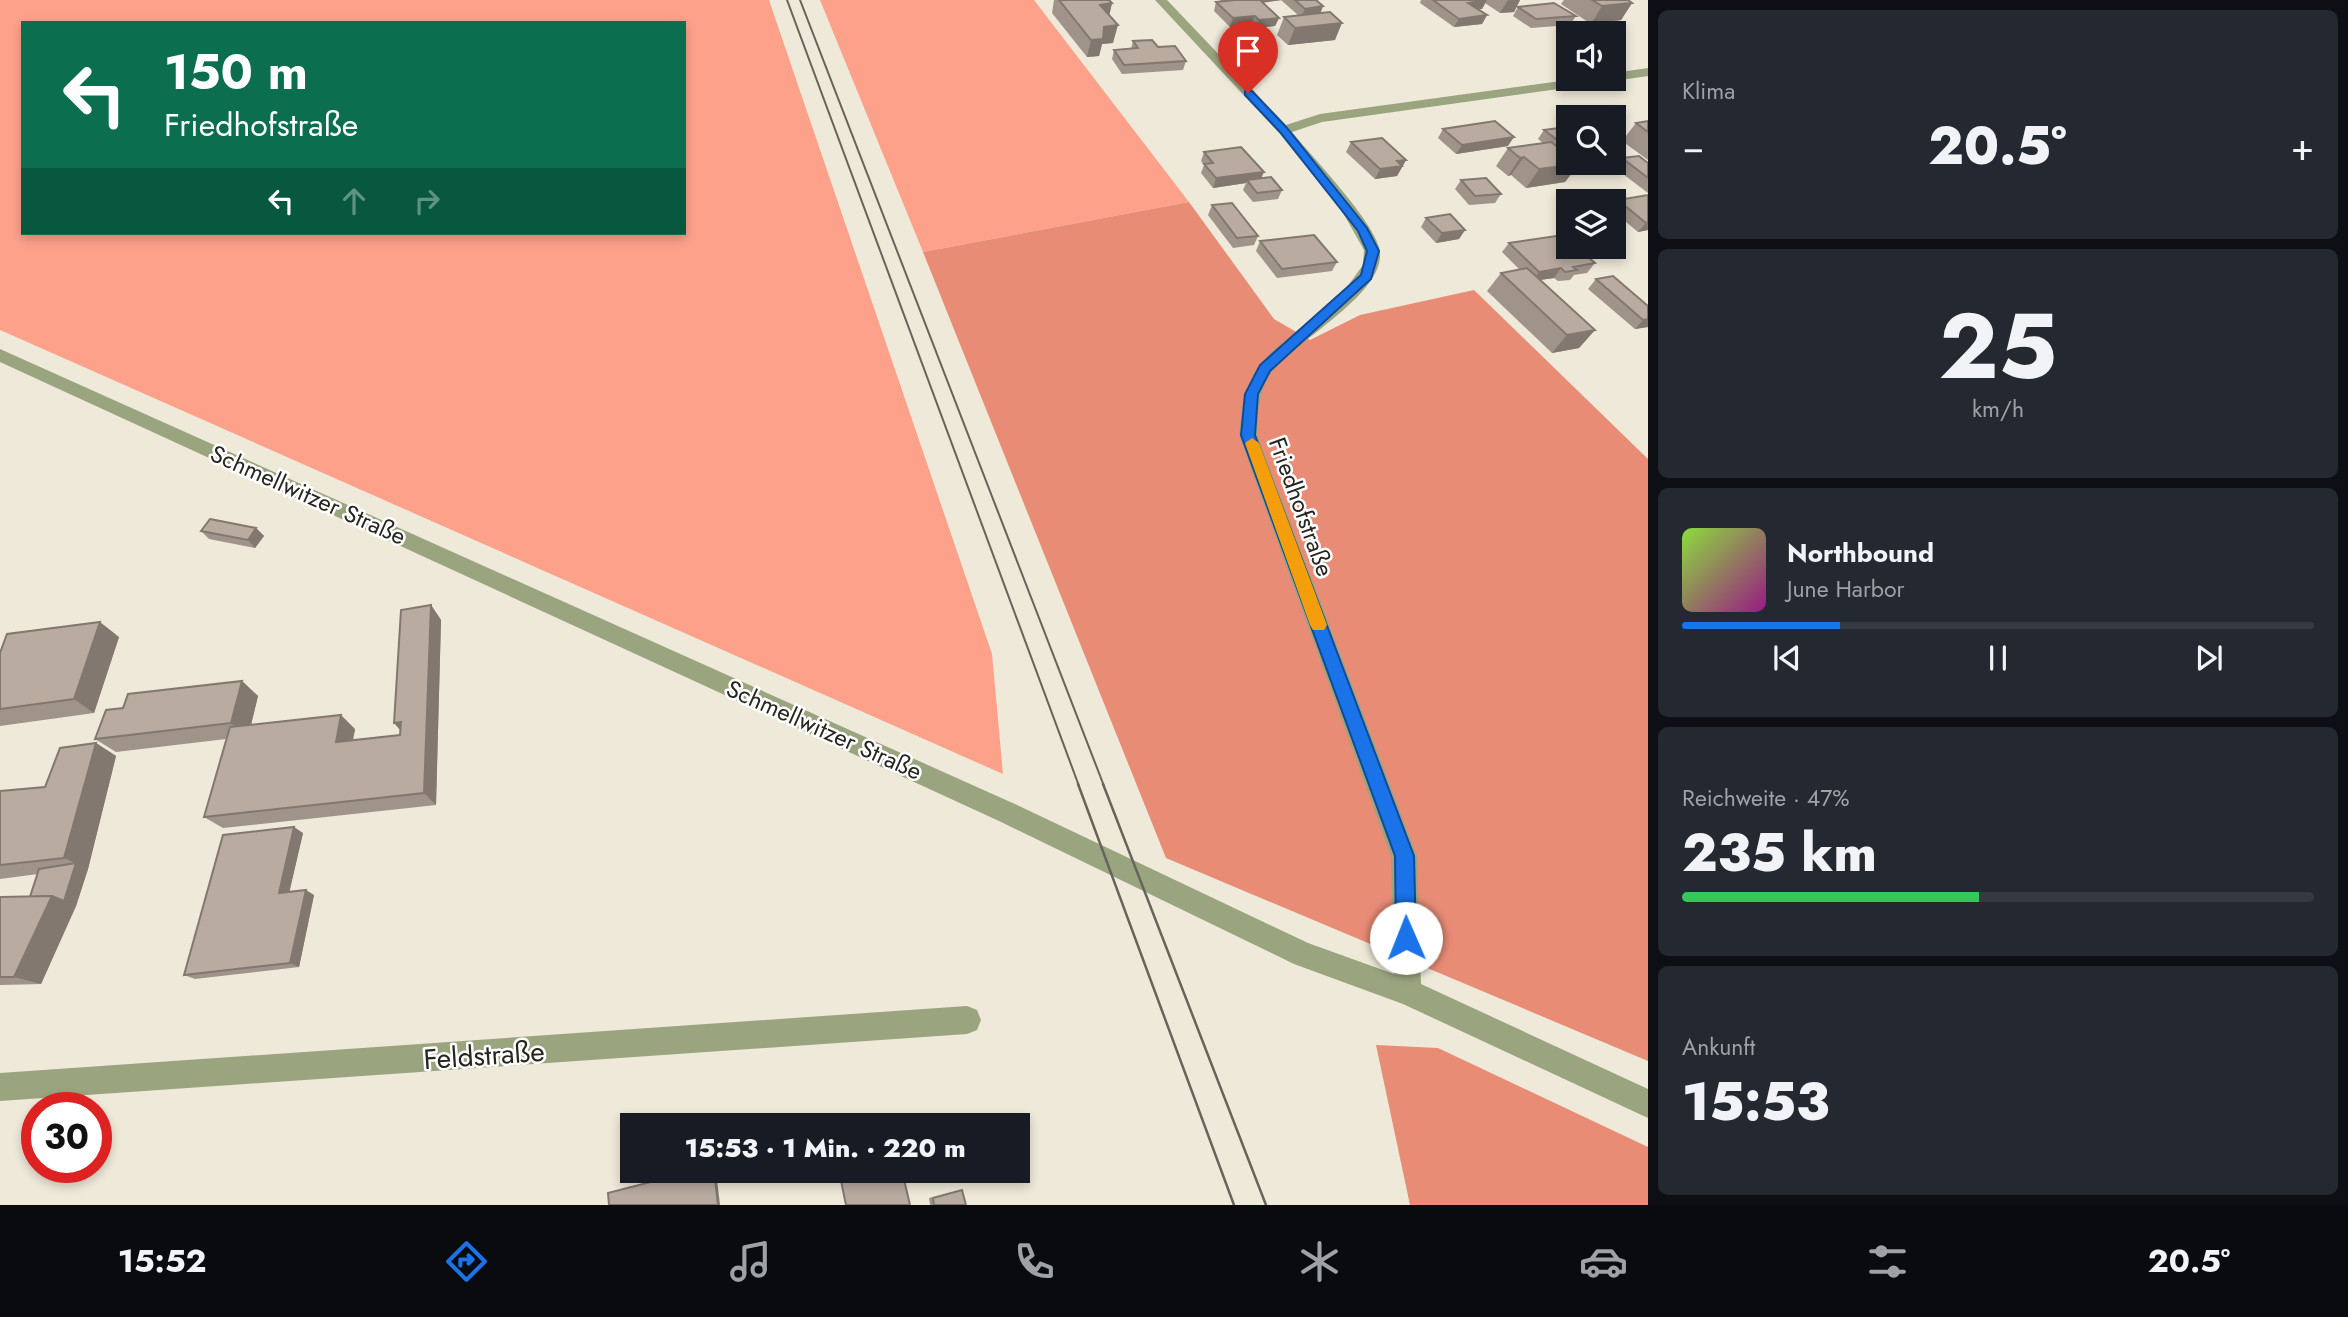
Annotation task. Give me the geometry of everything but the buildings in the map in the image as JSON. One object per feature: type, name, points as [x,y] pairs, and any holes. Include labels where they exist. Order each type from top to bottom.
[{"type":"street","name":"Friedhofstraße","points":[[1161,0],[1284,130],[1363,230],[1373,251],[1367,277],[1265,368],[1251,394],[1248,435],[1404,856],[1408,992]]},
{"type":"street","points":[[1626,75],[1648,72]]},
{"type":"street","points":[[1284,130],[1320,118],[1556,85]]},
{"type":"street","name":"Schmellwitzer Straße","points":[[0,355],[1033,825],[1303,955],[1408,992],[1648,1104]]},
{"type":"street","name":"Feldstraße","points":[[0,1087],[967,1020]]},
{"type":"shaded area","points":[[0,0],[769,0],[992,654],[1003,774],[0,330]]},
{"type":"shaded area","points":[[820,0],[1034,0],[1189,202],[923,252]]},
{"type":"shaded area","points":[[1189,202],[1274,319],[1310,340],[1360,315],[1474,290],[1648,459],[1648,1061],[1166,858],[923,252]]},
{"type":"shaded area","points":[[1376,1045],[1438,1048],[1648,1147],[1648,1205],[1410,1205]]},
{"type":"tram line","points":[[787,0],[1079,786]]},
{"type":"tram line","points":[[800,0],[1104,786]]},
{"type":"tram line","points":[[1078,784],[1234,1205]]},
{"type":"tram line","points":[[1103,784],[1266,1205]]},
{"type":"slow traffic","points":[[1252,443],[1319,625]]},
{"type":"route","points":[[1248,93],[1284,130],[1363,230],[1373,251],[1367,277],[1331,312],[1265,368],[1251,394],[1248,435],[1404,856],[1406,938]]}]
